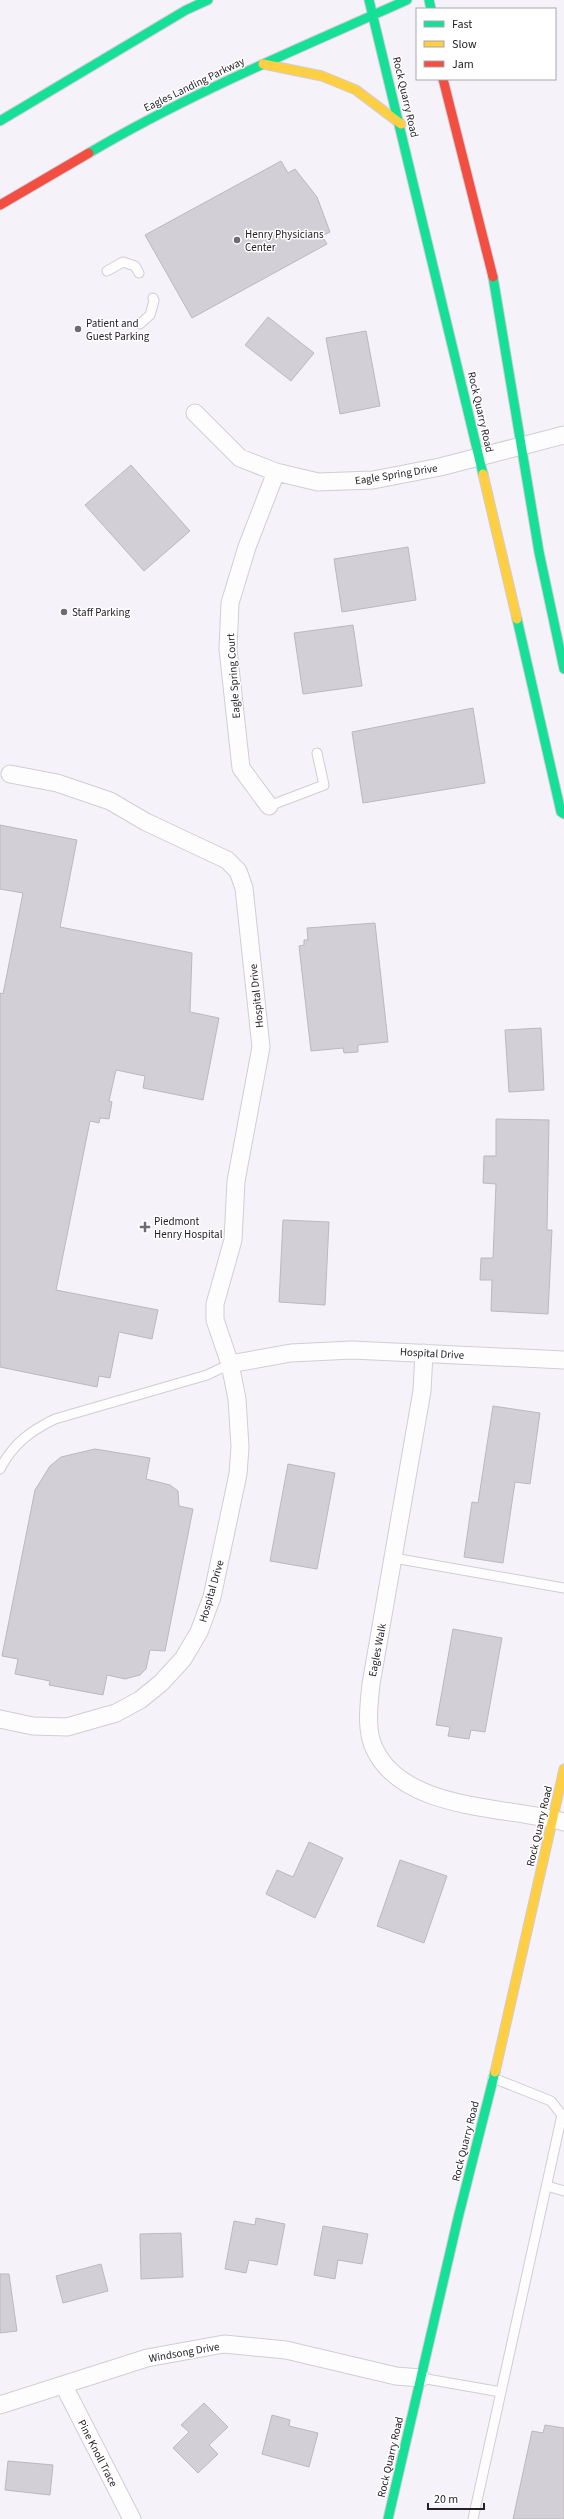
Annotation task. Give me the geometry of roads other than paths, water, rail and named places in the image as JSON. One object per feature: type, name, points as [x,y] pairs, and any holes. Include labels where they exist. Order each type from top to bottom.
[{"type":"street","points":[[0,121],[186,10],[208,0]]},
{"type":"street","name":"Rock Quarry Road","points":[[370,0],[401,124],[561,812],[564,814]]},
{"type":"street","name":"Eagles Landing Parkway","points":[[0,205],[129,129],[263,64],[407,0]]},
{"type":"street","points":[[263,64],[322,76],[356,90],[401,124]]},
{"type":"street","points":[[443,80],[498,297],[520,446],[539,552],[564,669]]},
{"type":"street","name":"Eagle Spring Drive","points":[[195,413],[240,458],[276,472],[318,482],[374,480],[440,467],[564,435]]},
{"type":"street","name":"Eagle Spring Court","points":[[270,806],[241,768],[228,649],[230,603],[247,547],[276,472]]},
{"type":"street","name":"Hospital Drive","points":[[0,1719],[33,1726],[67,1727],[92,1721],[116,1712],[140,1700],[161,1683],[183,1659],[199,1632],[212,1597],[238,1474],[240,1424],[230,1364],[215,1320],[215,1304],[233,1240],[236,1181],[262,1047],[244,888],[238,871],[227,860],[146,822],[110,802],[64,785],[10,774]]},
{"type":"street","name":"Hospital Drive","points":[[230,1364],[316,1351],[352,1350],[564,1360]]},
{"type":"street","name":"Eagles Walk","points":[[424,1353],[422,1391],[371,1684],[369,1719],[374,1750],[394,1776],[426,1795],[559,1820]]},
{"type":"street","name":"Rock Quarry Road","points":[[388,2519],[458,2218],[559,1820],[564,1769]]},
{"type":"street","name":"Windsong Drive","points":[[0,2405],[64,2386],[147,2358],[224,2344],[286,2350],[396,2376],[421,2378]]},
{"type":"street","name":"Pine Knoll Trace","points":[[64,2386],[132,2519]]},
{"type":"lane","points":[[107,271],[123,262],[135,266],[139,273]]},
{"type":"lane","points":[[140,324],[150,315],[154,301],[152,298]]},
{"type":"lane","points":[[270,806],[324,785],[317,753]]},
{"type":"lane","name":"Hospital Drive","points":[[0,1469],[8,1454],[21,1439],[55,1419],[206,1375],[230,1364]]},
{"type":"lane","points":[[394,1558],[447,1569],[564,1588]]},
{"type":"lane","points":[[473,2519],[563,2114],[551,2101],[493,2078]]},
{"type":"lane","points":[[547,2186],[564,2191]]},
{"type":"lane","points":[[421,2378],[501,2392]]},
{"type":"place","name":"Henry Physicians Center","points":[[237,240]]},
{"type":"place","name":"Patient and Guest Parking","points":[[78,329]]},
{"type":"place","name":"Staff Parking","points":[[64,612]]},
{"type":"place","name":"Piedmont Henry Hospital","points":[[145,1227]]}]
